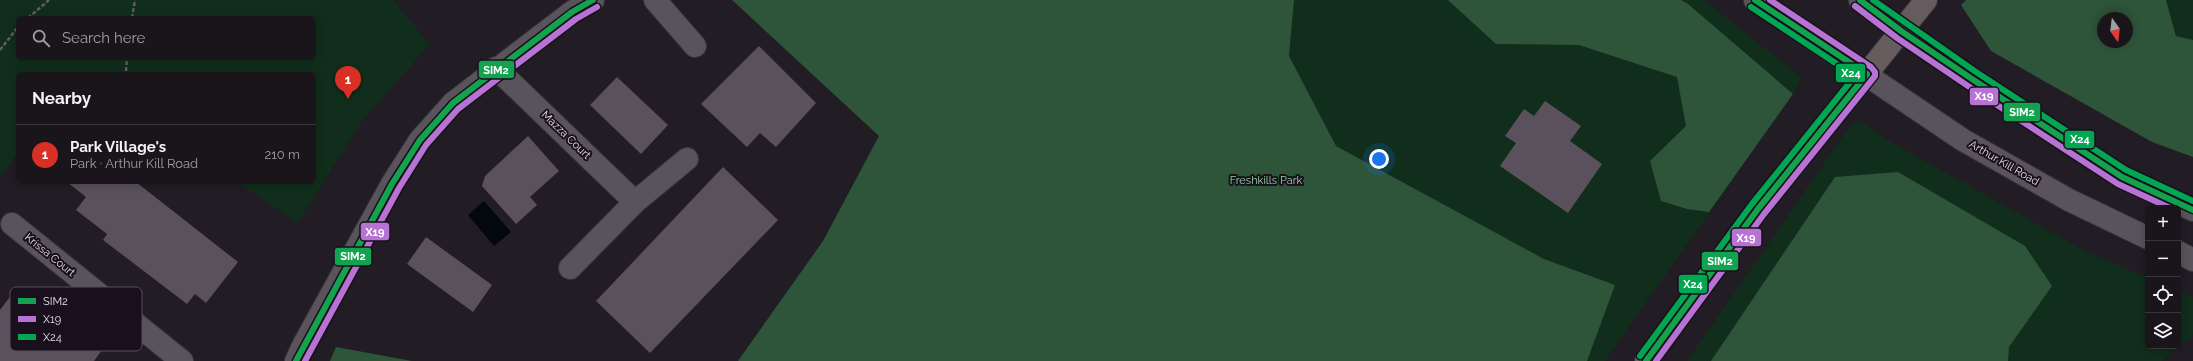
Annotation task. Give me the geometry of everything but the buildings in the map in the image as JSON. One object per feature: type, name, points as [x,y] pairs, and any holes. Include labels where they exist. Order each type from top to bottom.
[{"type":"highway","points":[[1646,361],[1758,209],[1926,0]]},
{"type":"street","points":[[296,361],[384,198],[420,140],[453,102],[572,12],[592,0]]},
{"type":"street","points":[[656,0],[695,46]]},
{"type":"street","name":"Arthur Kill Road","points":[[1755,0],[1963,140],[2069,200],[2145,237]]},
{"type":"street","points":[[1860,0],[1902,31],[2122,176],[2193,210]]},
{"type":"street","name":"Mazza Court","points":[[496,68],[635,202]]},
{"type":"street","points":[[570,268],[635,202],[687,159]]},
{"type":"street","name":"Krissa Court","points":[[12,224],[90,287]]},
{"type":"street","points":[[2181,254],[2193,260]]},
{"type":"street","name":"Krissa Court","points":[[142,329],[182,361]]},
{"type":"path","points":[[30,16],[49,0]]},
{"type":"path","points":[[132,16],[135,0]]},
{"type":"path","points":[[0,50],[16,30]]},
{"type":"path","points":[[126,71],[127,60]]},
{"type":"green space","points":[[0,0],[393,0],[430,44],[360,124],[298,223],[240,184],[316,184],[316,72],[16,72],[16,156],[0,176]]},
{"type":"green space","name":"Freshkills Park","points":[[732,0],[1704,0],[1799,75],[1801,79],[1793,94],[1605,361],[738,361],[823,241],[879,136]]},
{"type":"green space","name":"Freshkills Park","points":[[732,0],[1294,0],[1289,56],[1336,146],[1544,259],[1615,285],[1587,361],[738,361],[823,241],[879,136]]},
{"type":"green space","points":[[1448,0],[1681,0],[1688,4],[1793,94],[1709,212],[1687,209],[1661,201],[1650,161],[1686,126],[1677,77],[1579,45],[1496,44]]},
{"type":"green space","points":[[1966,0],[2166,0],[2176,36],[2193,40],[2193,157],[2152,142],[1991,51],[1961,5]]},
{"type":"green space","points":[[2166,0],[2193,0],[2193,40],[2176,37]]},
{"type":"green space","points":[[1861,122],[1891,142],[2087,252],[2145,277],[2145,349],[2176,349],[2162,361],[1687,361],[1852,123]]},
{"type":"green space","points":[[1898,172],[2025,246],[2052,286],[2009,347],[2008,361],[1711,361],[1835,177]]},
{"type":"green space","points":[[2181,292],[2193,297],[2193,335],[2181,345]]},
{"type":"green space","points":[[336,347],[412,361],[330,361]]},
{"type":"shaded area","points":[[484,201],[511,232],[494,246],[468,215]]},
{"type":"transit line","name":"SIM2","points":[[296,361],[392,184],[420,140],[453,103],[572,12],[593,0]]},
{"type":"transit line","name":"SIM2","points":[[1646,361],[1758,209],[1867,74],[1755,0]]},
{"type":"transit line","name":"X19","points":[[1656,361],[1764,214],[1875,76],[1875,72],[1871,67],[1770,0]]},
{"type":"transit line","name":"SIM2","points":[[1860,0],[1901,31],[1972,79],[2122,177],[2193,210]]},
{"type":"transit line","name":"X24","points":[[1873,0],[1976,72],[2126,170],[2193,201]]},
{"type":"transit line","name":"X19","points":[[1855,6],[1897,38],[2118,184],[2164,205]]},
{"type":"transit line","name":"X19","points":[[305,361],[399,188],[426,145],[458,109],[576,19],[597,7]]},
{"type":"transit line","name":"X24","points":[[1640,356],[1752,204],[1855,76],[1751,7]]},
{"type":"place","name":"Park Village's","points":[[348,99]]}]
